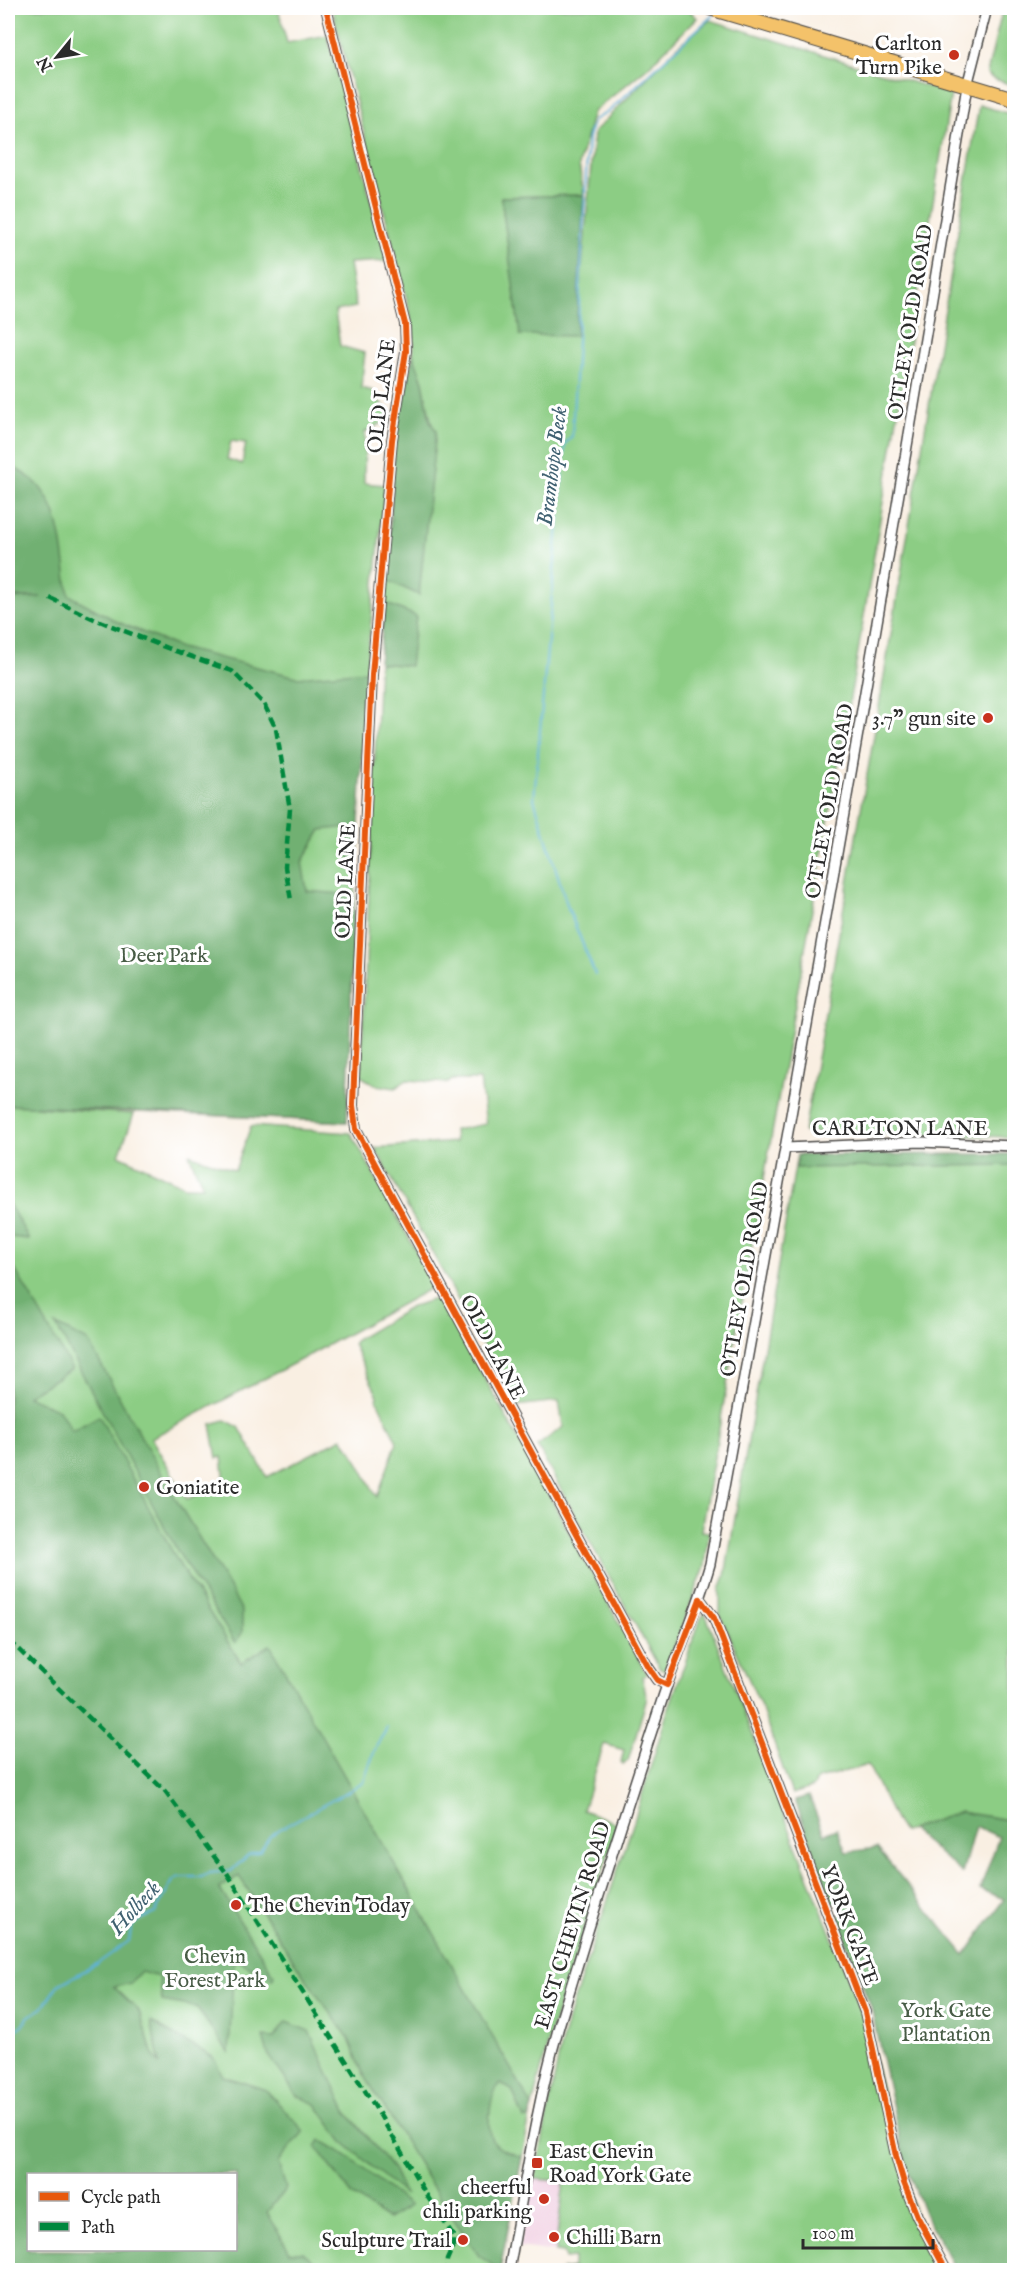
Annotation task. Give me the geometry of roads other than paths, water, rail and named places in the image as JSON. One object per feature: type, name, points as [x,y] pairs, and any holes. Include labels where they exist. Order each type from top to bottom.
[{"type":"highway","points":[[710,8],[861,52],[967,87],[1014,99]]},
{"type":"street","name":"OLD LANE","points":[[326,8],[405,324],[406,351],[392,440],[372,675],[354,1067],[355,1123],[362,1141],[648,1667],[657,1680],[667,1685]]},
{"type":"street","name":"OTLEY OLD ROAD","points":[[700,1599],[710,1564],[863,713],[967,87],[987,8]]},
{"type":"street","name":"CARLTON LANE","points":[[786,1148],[921,1142],[1014,1146]]},
{"type":"street","name":"EAST CHEVIN ROAD","points":[[509,2271],[529,2163],[559,2027],[667,1685],[700,1599]]},
{"type":"street","name":"YORK GATE","points":[[700,1599],[714,1618],[865,2013],[904,2183],[917,2216],[946,2271]]},
{"type":"waterway","name":"Bramhope Beck","points":[[595,974],[568,908],[534,799],[565,444],[572,436],[588,137],[594,120],[609,111],[713,15]]},
{"type":"waterway","name":"Holbeck","points":[[8,2035],[22,2026],[29,2016],[41,2009],[58,1985],[97,1964],[129,1941],[134,1924],[155,1913],[173,1881],[179,1877],[202,1877],[209,1873],[231,1871],[248,1855],[260,1851],[270,1836],[280,1829],[363,1783],[377,1744],[386,1727]]},
{"type":"place","name":"Carlton Turn Pike","points":[[954,55]]},
{"type":"place","name":"3.7\" gun site","points":[[988,718]]},
{"type":"place","name":"Goniatite","points":[[144,1487]]},
{"type":"place","name":"The Chevin Today","points":[[236,1905]]},
{"type":"place","name":"East Chevin Road York Gate","points":[[537,2163]]},
{"type":"place","name":"cheerful chili parking","points":[[544,2199]]},
{"type":"place","name":"Chilli Barn","points":[[554,2237]]},
{"type":"place","name":"Sculpture Trail","points":[[463,2240]]},
{"type":"park label","name":"Deer Park","points":[[164,955]]},
{"type":"park label","name":"Chevin Forest Park","points":[[215,1968]]},
{"type":"park label","name":"York Gate Plantation","points":[[946,2022]]}]
